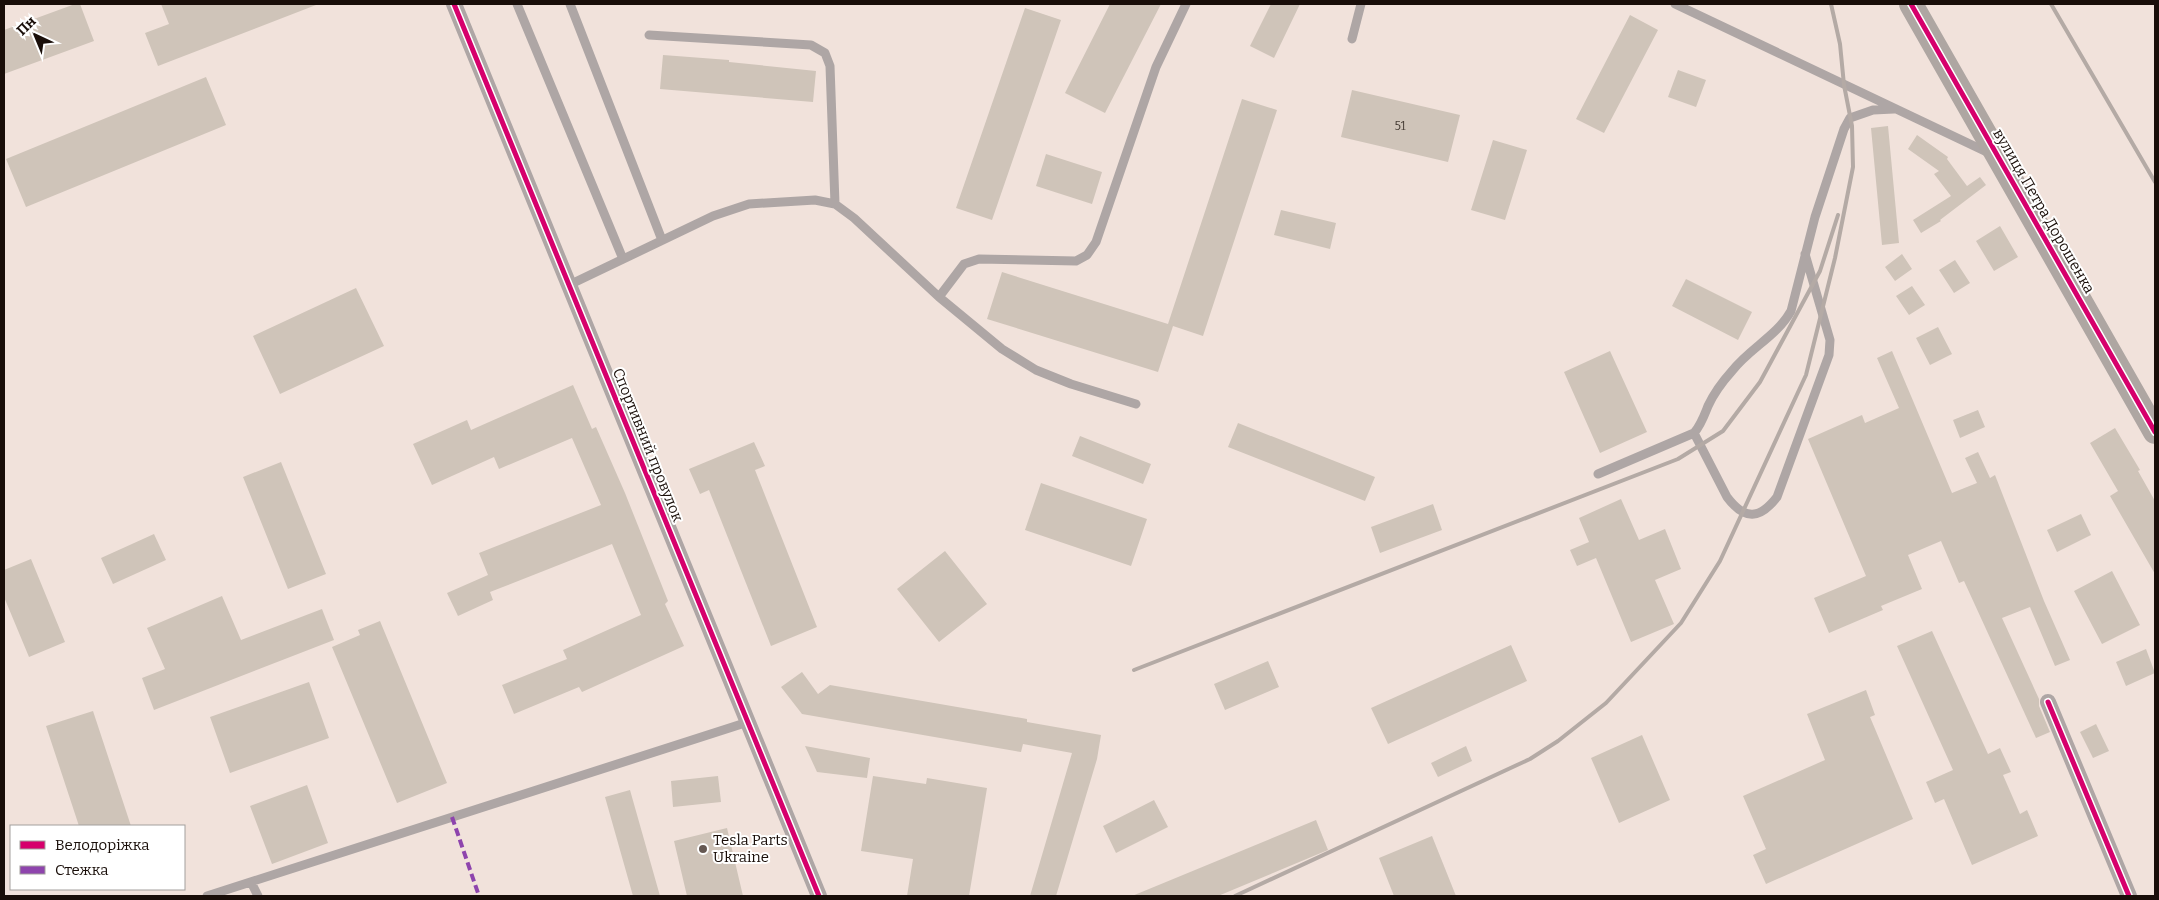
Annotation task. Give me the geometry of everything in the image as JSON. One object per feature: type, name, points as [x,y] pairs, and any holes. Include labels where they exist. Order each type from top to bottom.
[{"type":"street","name":"Спортивний провулок","points":[[454,4],[819,896]]},
{"type":"street","name":"вулиця Петра Дорошенка","points":[[1911,4],[2155,432]]},
{"type":"street","points":[[2048,702],[2129,896]]},
{"type":"lane","points":[[516,4],[623,258]]},
{"type":"lane","points":[[570,4],[662,240]]},
{"type":"lane","points":[[939,297],[964,264],[979,259],[1076,261],[1087,255],[1096,242],[1156,67],[1186,4]]},
{"type":"lane","points":[[1352,39],[1361,4]]},
{"type":"lane","name":"вулиця Петра Дорошенка","points":[[1675,4],[2000,159]]},
{"type":"lane","points":[[649,35],[811,45],[825,53],[830,66],[835,204]]},
{"type":"lane","points":[[1598,474],[1694,433],[1700,426],[1718,389],[1732,370],[1774,334],[1785,322],[1791,311],[1815,217],[1844,129],[1850,118],[1873,110],[1894,109]]},
{"type":"lane","points":[[569,285],[713,216],[749,204],[815,200],[835,204],[854,218],[939,297],[1002,349],[1036,370],[1070,384],[1136,404]]},
{"type":"lane","points":[[1694,433],[1727,497],[1738,510],[1757,514],[1769,508],[1777,497],[1829,355],[1830,340],[1805,253]]},
{"type":"lane","points":[[207,896],[748,722]]},
{"type":"lane","points":[[251,882],[258,896]]},
{"type":"building","points":[[75,4],[80,4],[94,41],[4,74],[4,30]]},
{"type":"building","points":[[161,4],[316,5],[158,66],[145,33],[169,24]]},
{"type":"building","points":[[1110,4],[1161,4],[1105,113],[1065,93]]},
{"type":"building","points":[[1271,4],[1300,4],[1274,58],[1250,46]]},
{"type":"building","points":[[1025,8],[1061,20],[992,220],[956,208]]},
{"type":"building","points":[[1630,15],[1658,30],[1604,133],[1576,119]]},
{"type":"building","points":[[663,55],[729,60],[729,62],[816,71],[813,102],[660,89]]},
{"type":"building","points":[[1678,70],[1706,80],[1696,107],[1668,97]]},
{"type":"building","points":[[206,77],[226,125],[26,207],[6,159]]},
{"type":"building","points":[[1352,90],[1460,115],[1448,162],[1341,137]]},
{"type":"building","points":[[1242,99],[1277,110],[1203,336],[1173,326],[1158,372],[987,319],[1002,272],[1168,324]]},
{"type":"building","points":[[1888,126],[1899,243],[1882,245],[1871,128]]},
{"type":"building","points":[[1917,135],[1948,157],[1947,159],[1967,186],[1980,177],[1986,185],[1941,221],[1921,233],[1913,220],[1951,196],[1934,174],[1939,171],[1908,149]]},
{"type":"building","points":[[1493,140],[1527,150],[1505,220],[1471,210]]},
{"type":"building","points":[[1046,154],[1102,172],[1092,204],[1036,186]]},
{"type":"building","points":[[1281,210],[1336,223],[1330,249],[1274,235]]},
{"type":"building","points":[[2000,226],[2018,257],[1994,271],[1976,241]]},
{"type":"building","points":[[1902,254],[1912,269],[1895,281],[1885,267]]},
{"type":"building","points":[[1955,260],[1970,283],[1954,293],[1939,270]]},
{"type":"building","points":[[1686,279],[1752,312],[1738,340],[1672,306]]},
{"type":"building","points":[[1912,286],[1925,305],[1909,315],[1896,296]]},
{"type":"building","points":[[356,288],[384,346],[280,394],[253,336]]},
{"type":"building","points":[[1938,327],[1952,354],[1930,365],[1916,338]]},
{"type":"building","points":[[1610,351],[1647,432],[1600,453],[1564,372]]},
{"type":"building","points":[[1892,351],[1952,493],[1977,483],[1965,458],[1978,452],[1990,478],[1995,475],[2044,601],[2070,660],[2055,666],[2030,607],[2002,618],[2039,699],[2039,706],[2050,732],[2036,738],[1964,581],[1959,583],[1941,541],[1908,555],[1922,589],[1881,606],[1883,610],[1829,633],[1814,598],[1866,576],[1808,439],[1862,415],[1865,423],[1899,408],[1877,358]]},
{"type":"building","points":[[573,385],[592,429],[596,427],[625,493],[668,601],[665,604],[684,646],[582,692],[579,687],[514,714],[502,685],[567,659],[563,650],[641,615],[612,544],[490,592],[493,600],[458,616],[447,593],[488,575],[479,553],[601,505],[572,438],[499,469],[494,457],[432,485],[413,444],[467,420],[471,430]]},
{"type":"building","points":[[1978,410],[1985,427],[1960,438],[1953,420]]},
{"type":"building","points":[[1238,423],[1375,477],[1365,501],[1228,447]]},
{"type":"building","points":[[2115,428],[2140,470],[2138,471],[2155,501],[2155,574],[2110,496],[2118,491],[2090,443]]},
{"type":"building","points":[[1080,436],[1151,464],[1143,484],[1072,456]]},
{"type":"building","points":[[754,442],[765,466],[755,470],[817,627],[771,646],[709,490],[700,494],[689,469]]},
{"type":"building","points":[[281,462],[326,574],[288,589],[243,477]]},
{"type":"building","points":[[1041,483],[1147,519],[1131,566],[1025,530]]},
{"type":"building","points":[[1621,499],[1639,540],[1665,529],[1681,569],[1655,580],[1674,624],[1631,642],[1596,558],[1577,566],[1570,550],[1589,542],[1579,518]]},
{"type":"building","points":[[1433,504],[1442,530],[1380,553],[1371,527]]},
{"type":"building","points":[[2081,514],[2091,535],[2057,552],[2047,530]]},
{"type":"building","points":[[154,534],[166,560],[113,584],[101,558]]},
{"type":"building","points":[[945,551],[987,604],[939,642],[897,589]]},
{"type":"building","points":[[31,559],[65,642],[29,657],[4,597],[4,570]]},
{"type":"building","points":[[2112,571],[2140,625],[2102,644],[2074,591]]},
{"type":"building","points":[[222,596],[241,640],[322,609],[334,640],[154,710],[142,678],[165,669],[147,628]]},
{"type":"building","points":[[380,621],[447,783],[397,803],[332,647],[360,635],[358,630]]},
{"type":"building","points":[[1932,631],[1988,754],[2000,748],[2011,772],[2003,775],[2020,814],[2027,810],[2038,836],[1972,865],[1944,799],[1935,803],[1926,782],[1953,770],[1897,646]]},
{"type":"building","points":[[1511,645],[1527,681],[1388,744],[1371,708]]},
{"type":"building","points":[[2146,649],[2155,673],[2126,686],[2116,662]]},
{"type":"building","points":[[1268,661],[1279,687],[1225,710],[1214,684]]},
{"type":"building","points":[[802,672],[818,694],[830,685],[1027,719],[1027,722],[1101,735],[1097,759],[1056,896],[1030,896],[1072,753],[1023,744],[1021,752],[802,714],[781,687]]},
{"type":"building","points":[[309,682],[329,738],[230,773],[210,717]]},
{"type":"building","points":[[1866,690],[1875,715],[1870,717],[1913,819],[1766,884],[1753,855],[1766,849],[1743,796],[1825,760],[1807,714]]},
{"type":"building","points":[[93,711],[131,825],[79,825],[46,726]]},
{"type":"building","points":[[2096,724],[2109,751],[2093,758],[2080,732]]},
{"type":"building","points":[[1642,735],[1670,800],[1619,823],[1591,758]]},
{"type":"building","points":[[805,746],[870,758],[867,778],[817,772]]},
{"type":"building","points":[[1466,746],[1472,761],[1438,777],[1431,763]]},
{"type":"building","points":[[718,776],[721,802],[673,807],[671,781]]},
{"type":"building","points":[[873,776],[926,784],[927,778],[987,788],[969,896],[907,896],[913,859],[861,851]]},
{"type":"building","points":[[307,785],[328,843],[272,864],[250,806]]},
{"type":"building","points":[[630,790],[660,896],[633,896],[605,797]]},
{"type":"building","points":[[1154,800],[1168,827],[1116,853],[1103,826]]},
{"type":"building","points":[[1316,820],[1328,850],[1218,896],[1132,896]]},
{"type":"building","points":[[727,828],[743,896],[687,896],[674,841]]},
{"type":"building","points":[[1432,836],[1456,896],[1394,896],[1379,858]]},
{"type":"railway","points":[[1235,896],[1530,759],[1558,741],[1606,703],[1681,623],[1720,561],[1806,375],[1835,258],[1853,167],[1852,126],[1844,85],[1840,44],[1831,4]]},
{"type":"railway","points":[[2051,4],[2155,182]]},
{"type":"railway","points":[[1134,670],[1678,459],[1723,431],[1760,382],[1820,271],[1838,215]]},
{"type":"marked path","points":[[452,817],[479,896]]},
{"type":"cycle path","points":[[454,4],[819,896]]},
{"type":"cycle path","points":[[1911,4],[2155,432]]},
{"type":"cycle path","points":[[2048,702],[2129,896]]},
{"type":"place","name":"Tesla Parts Ukraine","points":[[703,849]]}]
